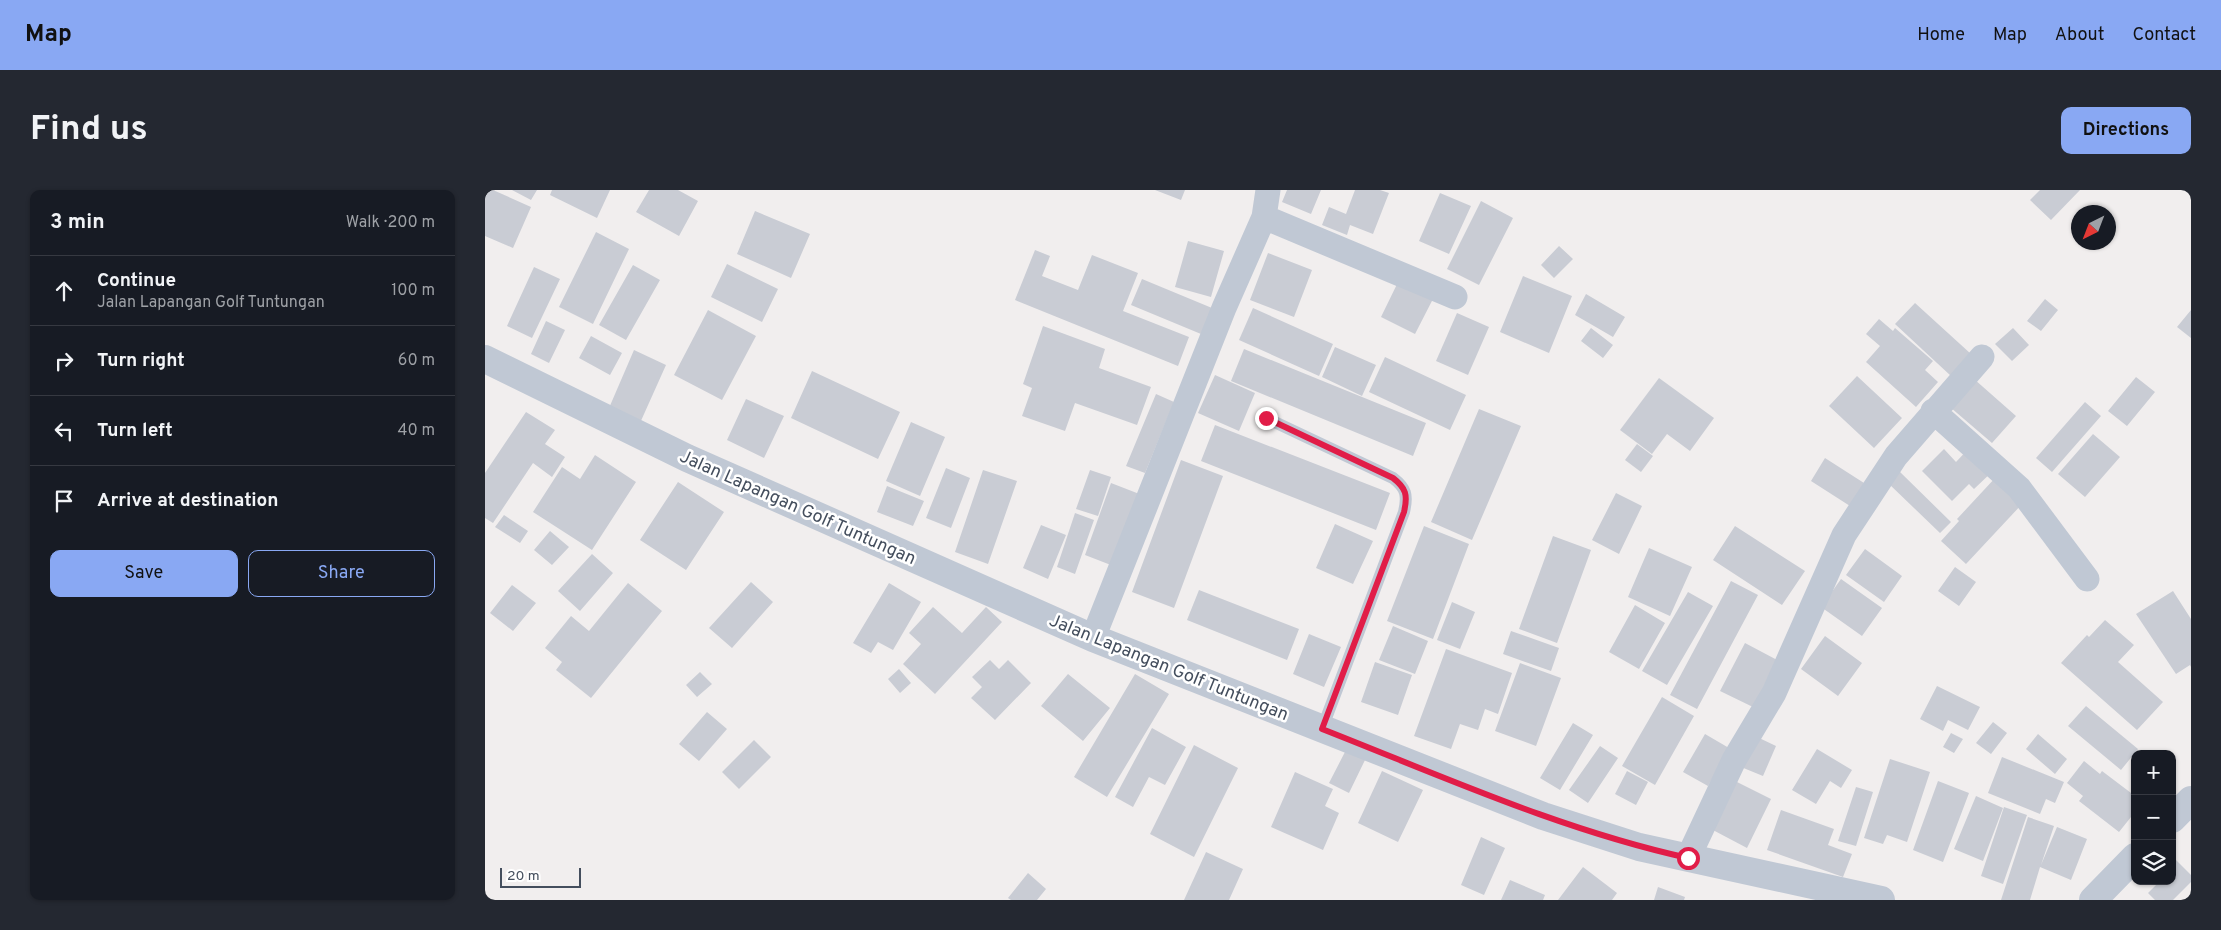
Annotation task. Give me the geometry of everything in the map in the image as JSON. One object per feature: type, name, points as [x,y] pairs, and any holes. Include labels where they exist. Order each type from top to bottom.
[{"type":"street","points":[[1093,638],[1224,308],[1264,217],[1268,190]]},
{"type":"street","points":[[1264,217],[1455,297]]},
{"type":"street","points":[[1688,858],[1734,760],[1774,693],[1844,535],[1896,456],[1933,410],[1982,357]]},
{"type":"street","name":"Jalan Lapangan Golf Tuntungan","points":[[485,358],[687,458],[1093,638],[1551,819],[1639,847],[1881,900]]},
{"type":"street","points":[[1933,410],[2019,488],[2087,579]]},
{"type":"street","points":[[2176,815],[2191,800]]},
{"type":"street","points":[[2093,900],[2131,861]]},
{"type":"lane","points":[[1266,418],[1393,478],[1406,491],[1407,500],[1404,512],[1322,729]]},
{"type":"building","points":[[485,190],[493,190],[531,207],[513,248],[485,236]]},
{"type":"building","points":[[512,190],[537,190],[531,200]]},
{"type":"building","points":[[552,190],[610,190],[597,218],[550,195]]},
{"type":"building","points":[[649,190],[678,190],[698,201],[679,236],[636,212]]},
{"type":"building","points":[[1155,190],[1185,190],[1181,200]]},
{"type":"building","points":[[1287,190],[1321,190],[1311,214],[1282,202]]},
{"type":"building","points":[[1355,190],[1380,190],[1389,193],[1373,234],[1350,225],[1347,235],[1322,225],[1329,207],[1346,214]]},
{"type":"building","points":[[2040,190],[2080,190],[2051,220],[2030,200]]},
{"type":"building","points":[[1440,193],[1471,206],[1449,254],[1419,241]]},
{"type":"building","points":[[1481,201],[1513,218],[1479,285],[1447,269]]},
{"type":"building","points":[[755,211],[810,234],[791,278],[737,254]]},
{"type":"building","points":[[596,232],[629,249],[593,324],[559,307]]},
{"type":"building","points":[[1188,241],[1224,251],[1211,297],[1175,287]]},
{"type":"building","points":[[1559,246],[1573,259],[1554,278],[1541,265]]},
{"type":"building","points":[[1035,250],[1050,256],[1042,276],[1078,290],[1092,255],[1138,273],[1123,311],[1189,337],[1178,366],[1015,300]]},
{"type":"building","points":[[1268,253],[1312,270],[1294,317],[1250,300]]},
{"type":"building","points":[[727,264],[778,289],[762,322],[711,297]]},
{"type":"building","points":[[633,265],[660,280],[626,340],[599,325]]},
{"type":"building","points":[[534,267],[560,279],[532,338],[507,326]]},
{"type":"building","points":[[1523,276],[1572,296],[1549,353],[1500,332]]},
{"type":"building","points":[[1400,278],[1435,295],[1415,334],[1381,317]]},
{"type":"building","points":[[1142,279],[1212,308],[1201,334],[1131,305]]},
{"type":"building","points":[[1586,294],[1625,317],[1613,337],[1575,315]]},
{"type":"building","points":[[2045,299],[2058,310],[2041,331],[2027,321]]},
{"type":"building","points":[[1915,303],[1971,354],[1951,376],[1895,324]]},
{"type":"building","points":[[1253,308],[1333,344],[1319,376],[1239,340]]},
{"type":"building","points":[[708,310],[756,336],[722,400],[674,375]]},
{"type":"building","points":[[2191,310],[2191,338],[2177,327]]},
{"type":"building","points":[[1457,313],[1489,327],[1468,375],[1436,361]]},
{"type":"building","points":[[1879,319],[1893,331],[1895,328],[1933,361],[1925,370],[1938,382],[1916,407],[1866,362],[1880,346],[1866,334]]},
{"type":"building","points":[[546,321],[565,330],[549,363],[531,354]]},
{"type":"building","points":[[1043,326],[1105,349],[1099,368],[1151,387],[1137,425],[1075,403],[1065,431],[1022,416],[1032,388],[1023,384]]},
{"type":"building","points":[[1591,328],[1613,345],[1603,358],[1581,341]]},
{"type":"building","points":[[2013,328],[2029,345],[2012,361],[1995,344]]},
{"type":"building","points":[[591,336],[622,353],[610,375],[579,358]]},
{"type":"building","points":[[1335,347],[1376,365],[1362,396],[1322,377]]},
{"type":"building","points":[[1244,349],[1426,423],[1413,456],[1231,381]]},
{"type":"building","points":[[634,350],[666,365],[640,423],[609,408]]},
{"type":"building","points":[[1385,357],[1466,395],[1450,430],[1369,392]]},
{"type":"building","points":[[812,371],[900,412],[878,459],[791,418]]},
{"type":"building","points":[[1215,375],[1255,393],[1239,431],[1198,413]]},
{"type":"building","points":[[1857,376],[1902,418],[1874,448],[1829,406]]},
{"type":"building","points":[[2136,377],[2155,392],[2127,426],[2108,411]]},
{"type":"building","points":[[1659,378],[1714,418],[1690,451],[1667,434],[1652,454],[1620,430]]},
{"type":"building","points":[[1974,379],[2016,416],[1992,443],[1950,407]]},
{"type":"building","points":[[1156,394],[1174,402],[1145,473],[1126,466]]},
{"type":"building","points":[[746,399],[784,416],[764,458],[727,440]]},
{"type":"building","points":[[2085,402],[2101,416],[2052,472],[2036,458]]},
{"type":"building","points":[[1479,409],[1521,426],[1472,540],[1431,522]]},
{"type":"building","points":[[526,412],[555,430],[545,444],[565,457],[552,477],[533,463],[493,523],[485,518],[485,473]]},
{"type":"building","points":[[911,422],[945,437],[920,496],[886,481]]},
{"type":"building","points":[[1215,425],[1390,493],[1376,530],[1201,461]]},
{"type":"building","points":[[2093,434],[2120,457],[2085,497],[2058,474]]},
{"type":"building","points":[[1637,444],[1653,456],[1641,472],[1625,460]]},
{"type":"building","points":[[1971,446],[1994,470],[1974,489],[1969,484],[1952,501],[1922,471],[1944,449],[1956,462]]},
{"type":"building","points":[[595,455],[636,482],[592,550],[533,512],[562,467],[580,479]]},
{"type":"building","points":[[1825,458],[1864,483],[1850,506],[1811,481]]},
{"type":"building","points":[[1181,460],[1223,476],[1174,608],[1132,592]]},
{"type":"building","points":[[946,468],[970,478],[951,528],[926,518]]},
{"type":"building","points":[[983,470],[1017,481],[988,564],[955,552]]},
{"type":"building","points":[[1090,470],[1111,477],[1098,516],[1076,509]]},
{"type":"building","points":[[1899,471],[1951,522],[1940,533],[1888,483]]},
{"type":"building","points":[[1996,477],[2023,503],[1966,564],[1941,541],[1959,521],[1957,519]]},
{"type":"building","points":[[678,482],[724,512],[686,570],[640,540]]},
{"type":"building","points":[[1111,483],[1142,495],[1116,567],[1085,555]]},
{"type":"building","points":[[887,486],[924,501],[913,526],[877,512]]},
{"type":"building","points":[[1616,493],[1642,506],[1619,554],[1592,540]]},
{"type":"building","points":[[1075,513],[1094,520],[1075,574],[1057,567]]},
{"type":"building","points":[[504,515],[528,531],[520,543],[495,527]]},
{"type":"building","points":[[1335,524],[1373,541],[1353,584],[1316,568]]},
{"type":"building","points":[[1041,525],[1066,535],[1048,579],[1023,568]]},
{"type":"building","points":[[1424,526],[1469,544],[1433,639],[1387,621]]},
{"type":"building","points":[[1735,526],[1805,571],[1782,605],[1713,560]]},
{"type":"building","points":[[550,531],[569,547],[552,565],[534,550]]},
{"type":"building","points":[[1553,536],[1591,550],[1557,643],[1519,629]]},
{"type":"building","points":[[1649,548],[1692,567],[1670,616],[1628,597]]},
{"type":"building","points":[[1865,549],[1902,576],[1884,602],[1846,575]]},
{"type":"building","points":[[592,554],[613,573],[580,611],[558,591]]},
{"type":"building","points":[[1955,567],[1976,582],[1959,606],[1938,591]]},
{"type":"building","points":[[1841,579],[1882,608],[1862,636],[1821,607]]},
{"type":"building","points":[[1731,581],[1758,595],[1697,709],[1670,695]]},
{"type":"building","points":[[751,582],[773,602],[732,648],[709,628]]},
{"type":"building","points":[[628,583],[662,611],[591,698],[556,670],[562,662],[545,648],[571,616],[589,631]]},
{"type":"building","points":[[889,583],[921,602],[893,650],[878,642],[871,653],[853,643]]},
{"type":"building","points":[[512,585],[536,603],[513,631],[490,613]]},
{"type":"building","points":[[1199,590],[1299,629],[1287,660],[1187,620]]},
{"type":"building","points":[[2173,591],[2191,619],[2191,667],[2190,665],[2176,674],[2136,614]]},
{"type":"building","points":[[1688,592],[1713,606],[1667,685],[1642,671]]},
{"type":"building","points":[[1452,602],[1475,612],[1460,649],[1437,640]]},
{"type":"building","points":[[1635,605],[1665,623],[1639,669],[1609,652]]},
{"type":"building","points":[[933,607],[962,633],[986,607],[1002,622],[935,694],[903,664],[921,644],[909,633]]},
{"type":"building","points":[[2105,620],[2134,645],[2118,662],[2163,702],[2137,730],[2061,663],[2087,635],[2089,637]]},
{"type":"building","points":[[1393,626],[1428,641],[1415,674],[1379,660]]},
{"type":"building","points":[[1511,631],[1559,648],[1551,671],[1503,654]]},
{"type":"building","points":[[1309,634],[1341,647],[1324,687],[1293,674]]},
{"type":"building","points":[[1825,636],[1862,663],[1838,696],[1801,669]]},
{"type":"building","points":[[1745,643],[1779,661],[1755,708],[1720,691]]},
{"type":"building","points":[[1446,649],[1512,673],[1498,714],[1485,709],[1478,730],[1460,724],[1451,749],[1414,736]]},
{"type":"building","points":[[990,660],[999,669],[1008,660],[1031,683],[995,720],[971,698],[982,687],[972,677]]},
{"type":"building","points":[[1375,662],[1412,675],[1398,715],[1361,702]]},
{"type":"building","points":[[1520,663],[1561,678],[1536,746],[1495,731]]},
{"type":"building","points":[[899,669],[911,683],[900,693],[888,679]]},
{"type":"building","points":[[700,672],[712,684],[697,697],[686,685]]},
{"type":"building","points":[[1068,674],[1110,708],[1083,741],[1041,706]]},
{"type":"building","points":[[1135,674],[1169,694],[1107,797],[1074,777]]},
{"type":"building","points":[[1937,686],[1980,707],[1968,730],[1948,720],[1943,731],[1920,719]]},
{"type":"building","points":[[1662,697],[1694,716],[1655,785],[1622,766]]},
{"type":"building","points":[[2086,706],[2138,749],[2131,750],[2131,758],[2121,770],[2068,726]]},
{"type":"building","points":[[707,712],[727,729],[699,761],[679,744]]},
{"type":"building","points":[[1993,722],[2007,733],[1991,754],[1976,743]]},
{"type":"building","points":[[1573,723],[1593,735],[1560,790],[1540,778]]},
{"type":"building","points":[[1152,728],[1186,747],[1165,785],[1149,777],[1133,807],[1115,797]]},
{"type":"building","points":[[1951,733],[1963,739],[1954,753],[1943,747]]},
{"type":"building","points":[[1705,734],[1729,748],[1708,786],[1683,772]]},
{"type":"building","points":[[2038,734],[2067,759],[2055,774],[2026,749]]},
{"type":"building","points":[[1755,736],[1776,746],[1763,776],[1741,767]]},
{"type":"building","points":[[754,740],[771,757],[739,789],[722,772]]},
{"type":"building","points":[[1194,745],[1238,768],[1194,857],[1150,834]]},
{"type":"building","points":[[1600,746],[1618,758],[1588,803],[1569,790]]},
{"type":"building","points":[[1817,749],[1852,770],[1841,788],[1830,781],[1816,804],[1792,790]]},
{"type":"building","points":[[1346,750],[1365,760],[1349,793],[1329,783]]},
{"type":"building","points":[[2002,757],[2064,782],[2055,803],[2046,799],[2040,814],[1988,793]]},
{"type":"building","points":[[1890,759],[1930,772],[1907,842],[1887,835],[1883,844],[1864,838]]},
{"type":"building","points":[[2084,761],[2100,774],[2102,771],[2131,793],[2131,817],[2119,832],[2079,801],[2083,796],[2067,783]]},
{"type":"building","points":[[1382,771],[1423,790],[1398,842],[1358,823]]},
{"type":"building","points":[[1627,771],[1648,782],[1636,805],[1615,794]]},
{"type":"building","points":[[1295,772],[1333,789],[1325,806],[1339,813],[1323,850],[1271,827]]},
{"type":"building","points":[[1735,781],[1771,799],[1747,848],[1711,829]]},
{"type":"building","points":[[1938,781],[1969,793],[1943,862],[1913,850]]},
{"type":"building","points":[[1856,787],[1873,792],[1856,846],[1838,841]]},
{"type":"building","points":[[1976,796],[2003,808],[1983,861],[1954,849]]},
{"type":"building","points":[[2004,807],[2027,815],[2003,884],[1981,876]]},
{"type":"building","points":[[1781,810],[1834,829],[1828,845],[1852,854],[1843,877],[1767,850]]},
{"type":"building","points":[[2028,817],[2054,826],[2041,865],[2057,827],[2087,839],[2071,880],[2040,867],[2030,900],[2001,900]]},
{"type":"building","points":[[1481,837],[1505,848],[1484,895],[1461,885]]},
{"type":"building","points":[[1206,852],[1243,869],[1229,900],[1184,900]]},
{"type":"building","points":[[2176,860],[2191,875],[2191,882],[2173,900],[2155,900],[2148,893],[2156,885],[2176,885]]},
{"type":"building","points":[[1583,867],[1617,893],[1612,900],[1558,900]]},
{"type":"building","points":[[1028,873],[1046,889],[1037,900],[1011,900],[1008,898]]},
{"type":"building","points":[[1510,880],[1545,895],[1543,900],[1501,900]]},
{"type":"building","points":[[1658,887],[1685,897],[1684,900],[1654,900]]},
{"type":"route","points":[[1266,418],[1393,478],[1406,491],[1407,500],[1404,512],[1322,729],[1543,816],[1639,847],[1688,858]]}]
